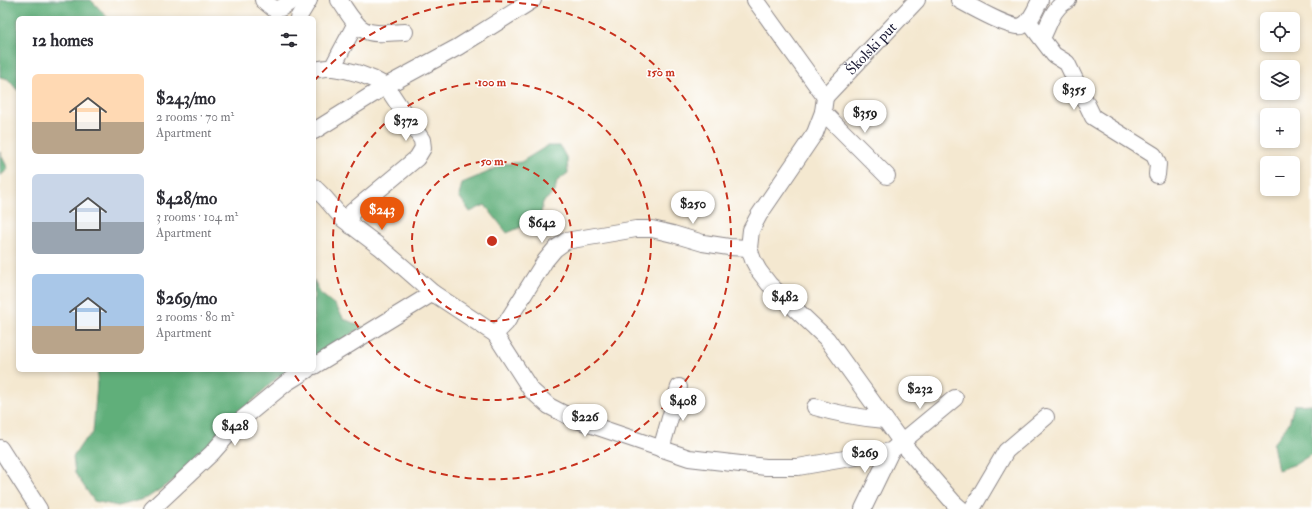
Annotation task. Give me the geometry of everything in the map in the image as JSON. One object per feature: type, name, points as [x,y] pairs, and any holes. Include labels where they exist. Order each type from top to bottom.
[{"type":"street","points":[[272,9],[281,8],[293,0]]},
{"type":"street","points":[[299,16],[309,0]]},
{"type":"street","points":[[339,0],[356,23],[364,30],[374,33],[405,32]]},
{"type":"street","points":[[316,130],[386,86],[458,47],[533,0]]},
{"type":"street","points":[[755,0],[824,105],[887,176]]},
{"type":"street","name":"Školski put","points":[[824,105],[917,0]]},
{"type":"street","points":[[959,0],[1003,22],[1011,25],[1022,26],[1029,22],[1040,0]]},
{"type":"street","points":[[1042,38],[1052,14],[1060,4],[1068,0]]},
{"type":"street","points":[[1029,22],[1054,55],[1067,63],[1093,117],[1154,155],[1158,164],[1157,175]]},
{"type":"street","points":[[332,68],[356,23]]},
{"type":"street","points":[[316,70],[332,68],[353,72],[378,81],[386,86],[422,140],[423,148],[417,158],[354,209],[350,217],[351,226]]},
{"type":"street","points":[[824,105],[815,133],[759,215],[751,230],[749,248],[756,265],[769,284],[826,339],[885,420],[896,447],[961,509]]},
{"type":"street","points":[[316,189],[343,219],[380,247],[433,293],[495,334],[531,390],[549,406],[574,419],[689,458],[766,466],[798,467],[896,447]]},
{"type":"street","points":[[495,334],[506,323],[545,261],[566,241],[636,230],[652,229],[703,243],[729,248],[749,248]]},
{"type":"street","points":[[316,365],[433,293]]},
{"type":"street","points":[[152,509],[212,453],[241,420],[286,383],[304,372]]},
{"type":"street","points":[[661,449],[678,388]]},
{"type":"street","points":[[863,509],[896,447],[955,398]]},
{"type":"street","points":[[815,407],[833,413],[885,420]]},
{"type":"street","points":[[972,509],[1006,451],[1046,417]]},
{"type":"street","points":[[0,448],[39,509]]},
{"type":"green space","points":[[0,0],[91,0],[106,16],[16,16],[16,89],[8,79],[0,77]]},
{"type":"green space","points":[[547,146],[560,146],[567,159],[568,173],[557,181],[555,192],[543,202],[540,219],[507,233],[485,205],[470,212],[459,196],[462,183],[503,164],[521,162]]},
{"type":"green space","points":[[0,152],[8,169],[0,176]]},
{"type":"green space","points":[[316,284],[320,293],[336,306],[344,319],[363,327],[316,355]]},
{"type":"green space","points":[[98,372],[287,372],[278,377],[250,403],[187,471],[147,498],[118,506],[94,501],[75,473],[73,457],[83,442],[93,433]]},
{"type":"green space","points":[[1312,404],[1312,454],[1296,464],[1278,470],[1273,444],[1289,423],[1294,405]]}]
